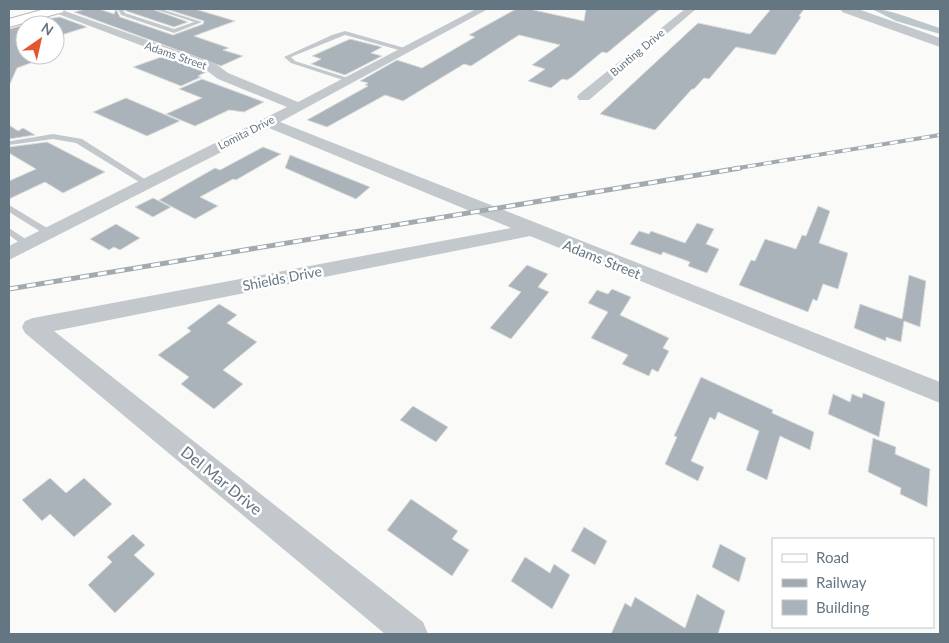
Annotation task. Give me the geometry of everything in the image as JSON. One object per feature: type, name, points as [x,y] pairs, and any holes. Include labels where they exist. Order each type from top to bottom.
[{"type":"main road","points":[[9,16],[33,9]]},
{"type":"main road","points":[[9,23],[53,9]]},
{"type":"street","name":"Adams Street","points":[[53,9],[211,66],[222,76],[299,106]]},
{"type":"street","name":"Lomita Drive","points":[[9,254],[299,106],[483,9]]},
{"type":"street","name":"Bunting Drive","points":[[584,97],[678,17],[691,9]]},
{"type":"street","points":[[847,9],[940,43]]},
{"type":"street","name":"Adams Street","points":[[266,122],[487,210],[530,230],[940,393]]},
{"type":"street","name":"Shields Drive","points":[[33,326],[530,230]]},
{"type":"street","name":"Del Mar Drive","points":[[33,326],[410,634]]},
{"type":"lane","points":[[120,9],[123,14],[174,31],[199,22],[156,9]]},
{"type":"lane","points":[[349,80],[293,62],[287,57],[328,38],[345,33],[406,50]]},
{"type":"lane","points":[[11,143],[41,137],[68,137],[79,141],[147,183]]},
{"type":"lane","points":[[9,208],[49,233]]},
{"type":"lane","points":[[9,232],[27,244]]},
{"type":"building","points":[[86,9],[99,9],[114,14],[116,9],[120,17],[173,35],[203,24],[204,21],[166,9],[195,9],[235,21],[194,36],[229,48],[223,50],[243,56],[221,66],[74,12]]},
{"type":"building","points":[[125,9],[152,9],[188,22],[174,27],[126,11]]},
{"type":"building","points":[[516,9],[529,9],[584,21],[586,9],[660,9],[607,53],[602,52],[572,77],[567,80],[562,79],[551,88],[528,81],[545,69],[532,65],[560,45],[519,35],[471,66],[464,64],[403,101],[385,95],[327,127],[307,120],[368,86],[365,85],[368,83],[360,81],[397,60],[422,68],[475,37],[469,35]]},
{"type":"building","points":[[771,9],[804,9],[799,16],[801,17],[775,55],[736,47],[709,79],[704,78],[692,89],[655,130],[600,114],[698,23],[750,34]]},
{"type":"building","points":[[65,19],[87,27],[65,34]]},
{"type":"building","points":[[15,27],[15,65],[25,65],[17,68],[9,86],[9,29]]},
{"type":"building","points":[[350,39],[382,47],[371,53],[382,56],[345,75],[311,64],[321,59],[312,56]]},
{"type":"building","points":[[164,56],[206,72],[198,76],[201,77],[181,86],[133,67]]},
{"type":"building","points":[[202,79],[264,102],[244,112],[229,110],[195,126],[166,114],[202,98],[179,89]]},
{"type":"building","points":[[126,98],[180,121],[147,136],[93,112]]},
{"type":"building","points":[[9,125],[18,131],[23,128],[35,135],[9,139]]},
{"type":"building","points":[[47,142],[105,172],[63,193],[45,182],[9,199],[9,181],[36,169],[9,153],[9,147]]},
{"type":"building","points":[[263,147],[281,154],[236,180],[233,179],[200,197],[218,206],[195,219],[159,200],[215,168],[220,170]]},
{"type":"building","points":[[290,155],[370,187],[356,199],[285,168]]},
{"type":"building","points":[[153,198],[171,207],[153,217],[135,207]]},
{"type":"building","points":[[818,206],[830,211],[819,243],[848,253],[838,289],[823,284],[817,301],[813,299],[808,312],[739,285],[751,260],[755,261],[765,239],[796,249],[802,235],[806,236]]},
{"type":"building","points":[[697,223],[714,229],[706,244],[719,249],[707,273],[688,266],[690,262],[663,252],[661,255],[630,244],[639,231],[649,234],[651,231],[685,243]]},
{"type":"building","points":[[116,224],[140,238],[120,250],[114,247],[109,250],[90,239]]},
{"type":"building","points":[[527,265],[548,274],[538,287],[549,292],[511,339],[490,328],[521,292],[508,286]]},
{"type":"building","points":[[909,275],[926,281],[920,327],[904,321],[901,342],[886,337],[886,341],[854,328],[860,304],[902,319]]},
{"type":"building","points":[[612,289],[631,297],[620,315],[669,338],[663,348],[669,351],[658,372],[652,369],[649,376],[622,364],[628,355],[591,338],[608,312],[588,303],[597,290],[608,294]]},
{"type":"building","points":[[219,304],[237,315],[227,323],[257,342],[223,370],[243,384],[214,409],[181,384],[189,377],[158,355],[191,331],[187,328]]},
{"type":"building","points":[[701,377],[773,410],[772,413],[814,432],[810,450],[780,436],[767,480],[746,470],[759,431],[718,412],[715,420],[710,417],[691,461],[704,467],[698,481],[665,464],[677,437],[674,436]]},
{"type":"building","points":[[863,393],[885,402],[879,437],[828,414],[833,394],[850,402],[852,394],[862,398]]},
{"type":"building","points":[[413,406],[448,427],[436,442],[400,420]]},
{"type":"building","points":[[873,438],[896,447],[895,454],[930,469],[927,507],[900,494],[901,488],[868,472]]},
{"type":"building","points":[[50,478],[66,493],[84,478],[112,504],[74,537],[50,514],[42,521],[22,500]]},
{"type":"building","points":[[411,499],[458,531],[452,539],[469,550],[452,576],[387,530]]},
{"type":"building","points":[[584,527],[607,541],[595,565],[571,551]]},
{"type":"building","points":[[133,534],[145,545],[134,555],[155,574],[115,613],[88,585],[112,562],[107,557]]},
{"type":"building","points":[[720,544],[746,558],[739,582],[712,567]]},
{"type":"building","points":[[525,557],[550,573],[554,564],[570,575],[552,609],[511,581]]},
{"type":"building","points":[[697,594],[725,611],[718,634],[611,634],[625,603],[631,607],[635,597],[685,628]]},
{"type":"waterway","points":[[877,9],[899,19],[940,31]]},
{"type":"railway","points":[[732,169],[940,135]]},
{"type":"railway","points":[[9,289],[740,168]]}]
